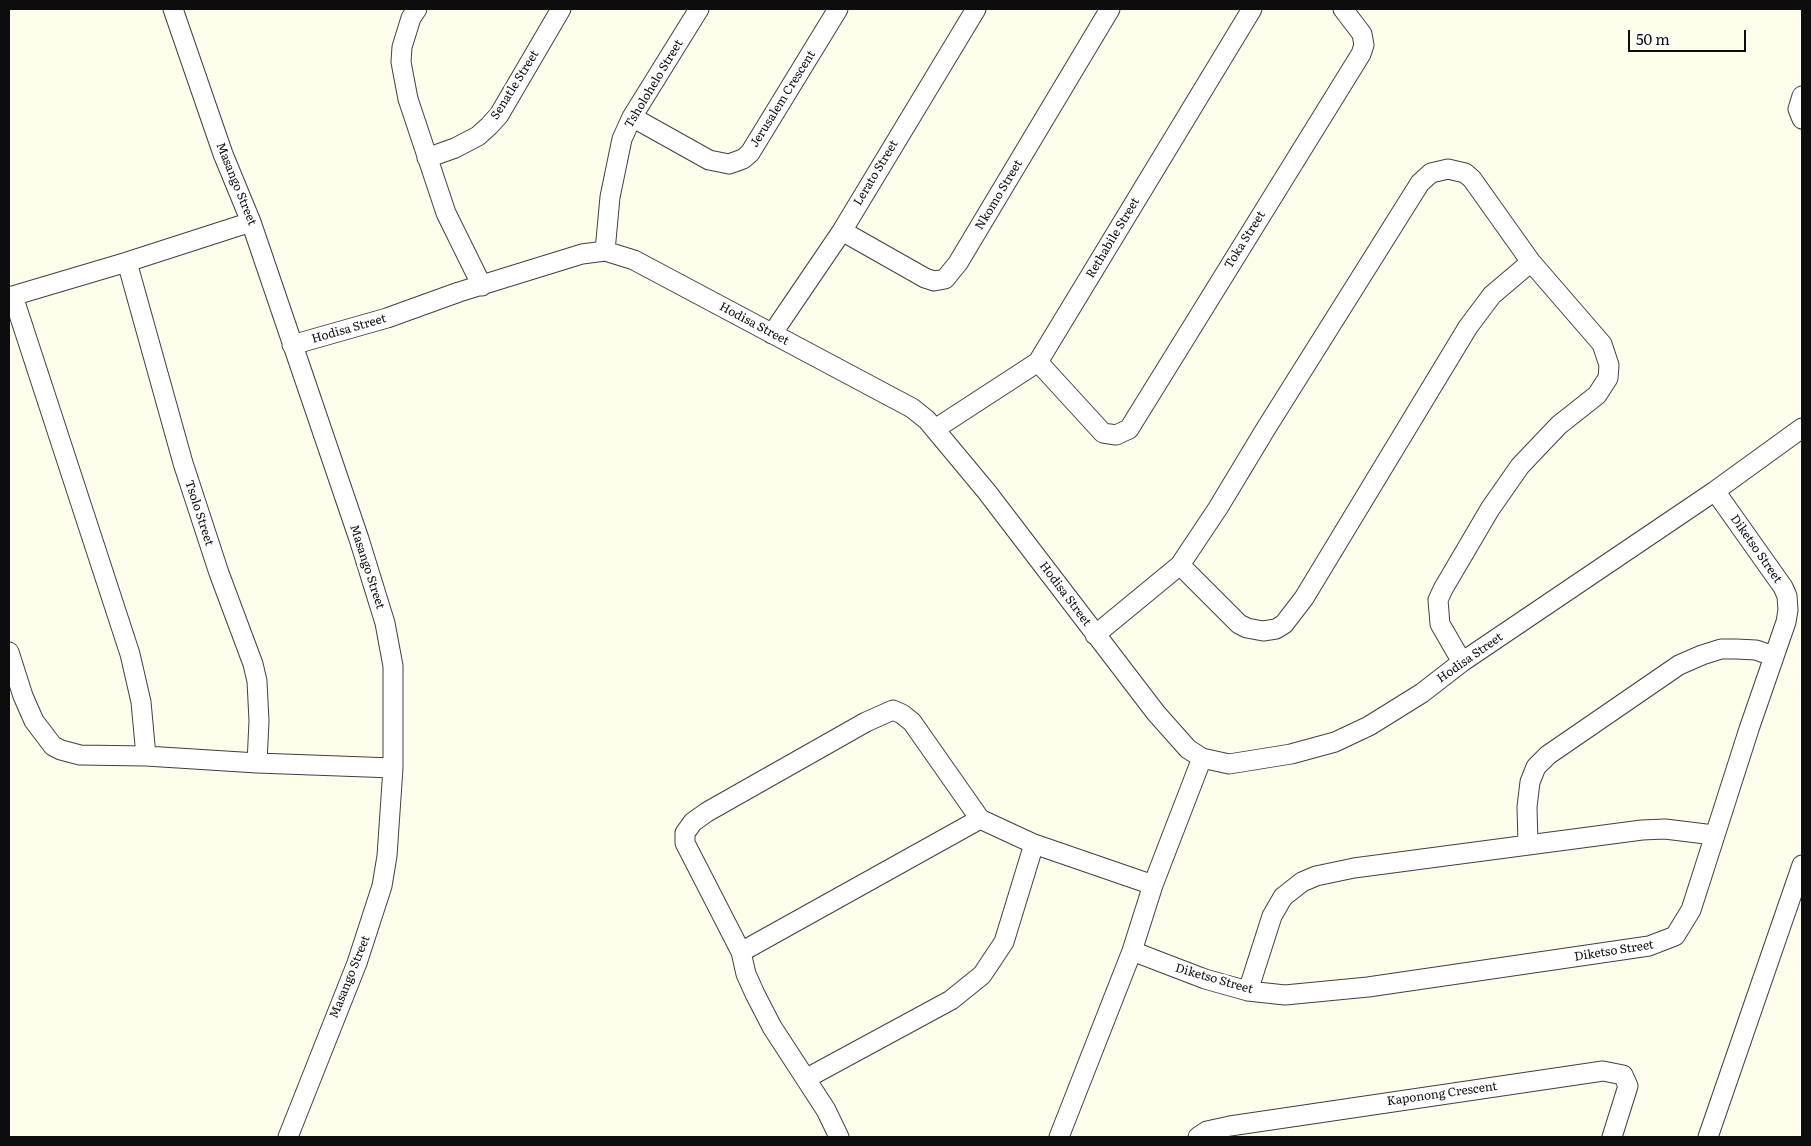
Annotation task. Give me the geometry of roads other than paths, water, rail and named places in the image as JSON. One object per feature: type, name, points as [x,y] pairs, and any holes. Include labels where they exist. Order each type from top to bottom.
[{"type":"street","name":"Masango Street","points":[[173,9],[223,154],[251,222],[385,623],[393,666],[393,768],[387,856],[374,914],[357,963],[288,1137]]},
{"type":"street","points":[[417,9],[404,38],[401,62],[408,99],[446,213],[482,286]]},
{"type":"street","name":"Senatle Street","points":[[427,158],[455,148],[489,126],[499,114],[561,9]]},
{"type":"street","name":"Tsholohelo Street","points":[[606,251],[616,160],[622,139],[632,117],[699,9]]},
{"type":"street","name":"Jerusalem Crescent","points":[[632,117],[709,160],[729,164],[743,160],[750,154],[838,9]]},
{"type":"street","name":"Lerato Street","points":[[772,334],[842,231],[976,9]]},
{"type":"street","name":"Nkomo Street","points":[[842,231],[925,278],[934,281],[945,279],[958,263],[1110,9]]},
{"type":"street","name":"Rethabile Street","points":[[935,430],[1038,362],[1252,9]]},
{"type":"street","name":"Toka Street","points":[[1038,362],[1103,433],[1116,435],[1123,432],[1134,422],[1358,60],[1364,40],[1355,24],[1343,9]]},
{"type":"street","points":[[1802,96],[1798,109],[1802,119]]},
{"type":"street","points":[[1095,635],[1180,565],[1218,508],[1420,183],[1431,173],[1448,169],[1465,173],[1472,179],[1531,262],[1602,344],[1608,356],[1609,373],[1597,395],[1558,425],[1520,466],[1490,509],[1443,589],[1438,600],[1440,624],[1462,662]]},
{"type":"street","points":[[146,756],[141,702],[130,654],[11,296],[127,262],[251,222]]},
{"type":"street","name":"Hodisa Street","points":[[292,345],[387,318],[458,292],[582,254],[606,251],[634,260],[912,408],[927,420],[987,492],[1156,713],[1188,749],[1202,758],[1229,764],[1291,754],[1335,742],[1377,721],[1422,693],[1462,662],[1715,491],[1802,428]]},
{"type":"street","name":"Tsolo Street","points":[[127,262],[183,463],[219,572],[254,664],[257,681],[257,763]]},
{"type":"street","points":[[1180,565],[1239,624],[1247,628],[1264,631],[1276,629],[1284,624],[1304,598],[1468,327],[1492,295],[1531,262]]},
{"type":"street","name":"Diketso Street","points":[[1132,951],[1205,979],[1248,991],[1285,995],[1368,987],[1660,944],[1675,936],[1688,916],[1773,656],[1786,622],[1787,596],[1715,491]]},
{"type":"street","points":[[1528,844],[1527,807],[1530,782],[1536,767],[1548,755],[1679,666],[1702,655],[1721,649],[1736,649],[1756,650],[1773,656]]},
{"type":"street","points":[[9,652],[23,696],[34,721],[53,746],[80,755],[146,756],[257,763],[393,768]]},
{"type":"street","points":[[839,1137],[807,1078],[772,1027],[746,974],[741,952],[686,843],[685,833],[693,822],[707,812],[866,722],[893,710],[912,722],[980,819],[1034,844],[1154,885]]},
{"type":"street","points":[[1059,1137],[1132,951],[1154,885],[1202,758]]},
{"type":"street","points":[[741,952],[980,819]]},
{"type":"street","points":[[1248,991],[1272,916],[1283,897],[1302,882],[1316,876],[1354,868],[1528,844],[1665,829],[1714,835]]},
{"type":"street","points":[[807,1078],[951,1000],[982,975],[1004,942],[1034,844]]},
{"type":"street","points":[[1708,1137],[1802,865]]},
{"type":"street","name":"Kaponong Crescent","points":[[1198,1137],[1208,1131],[1230,1126],[1603,1071],[1623,1075],[1628,1086],[1612,1137]]}]
